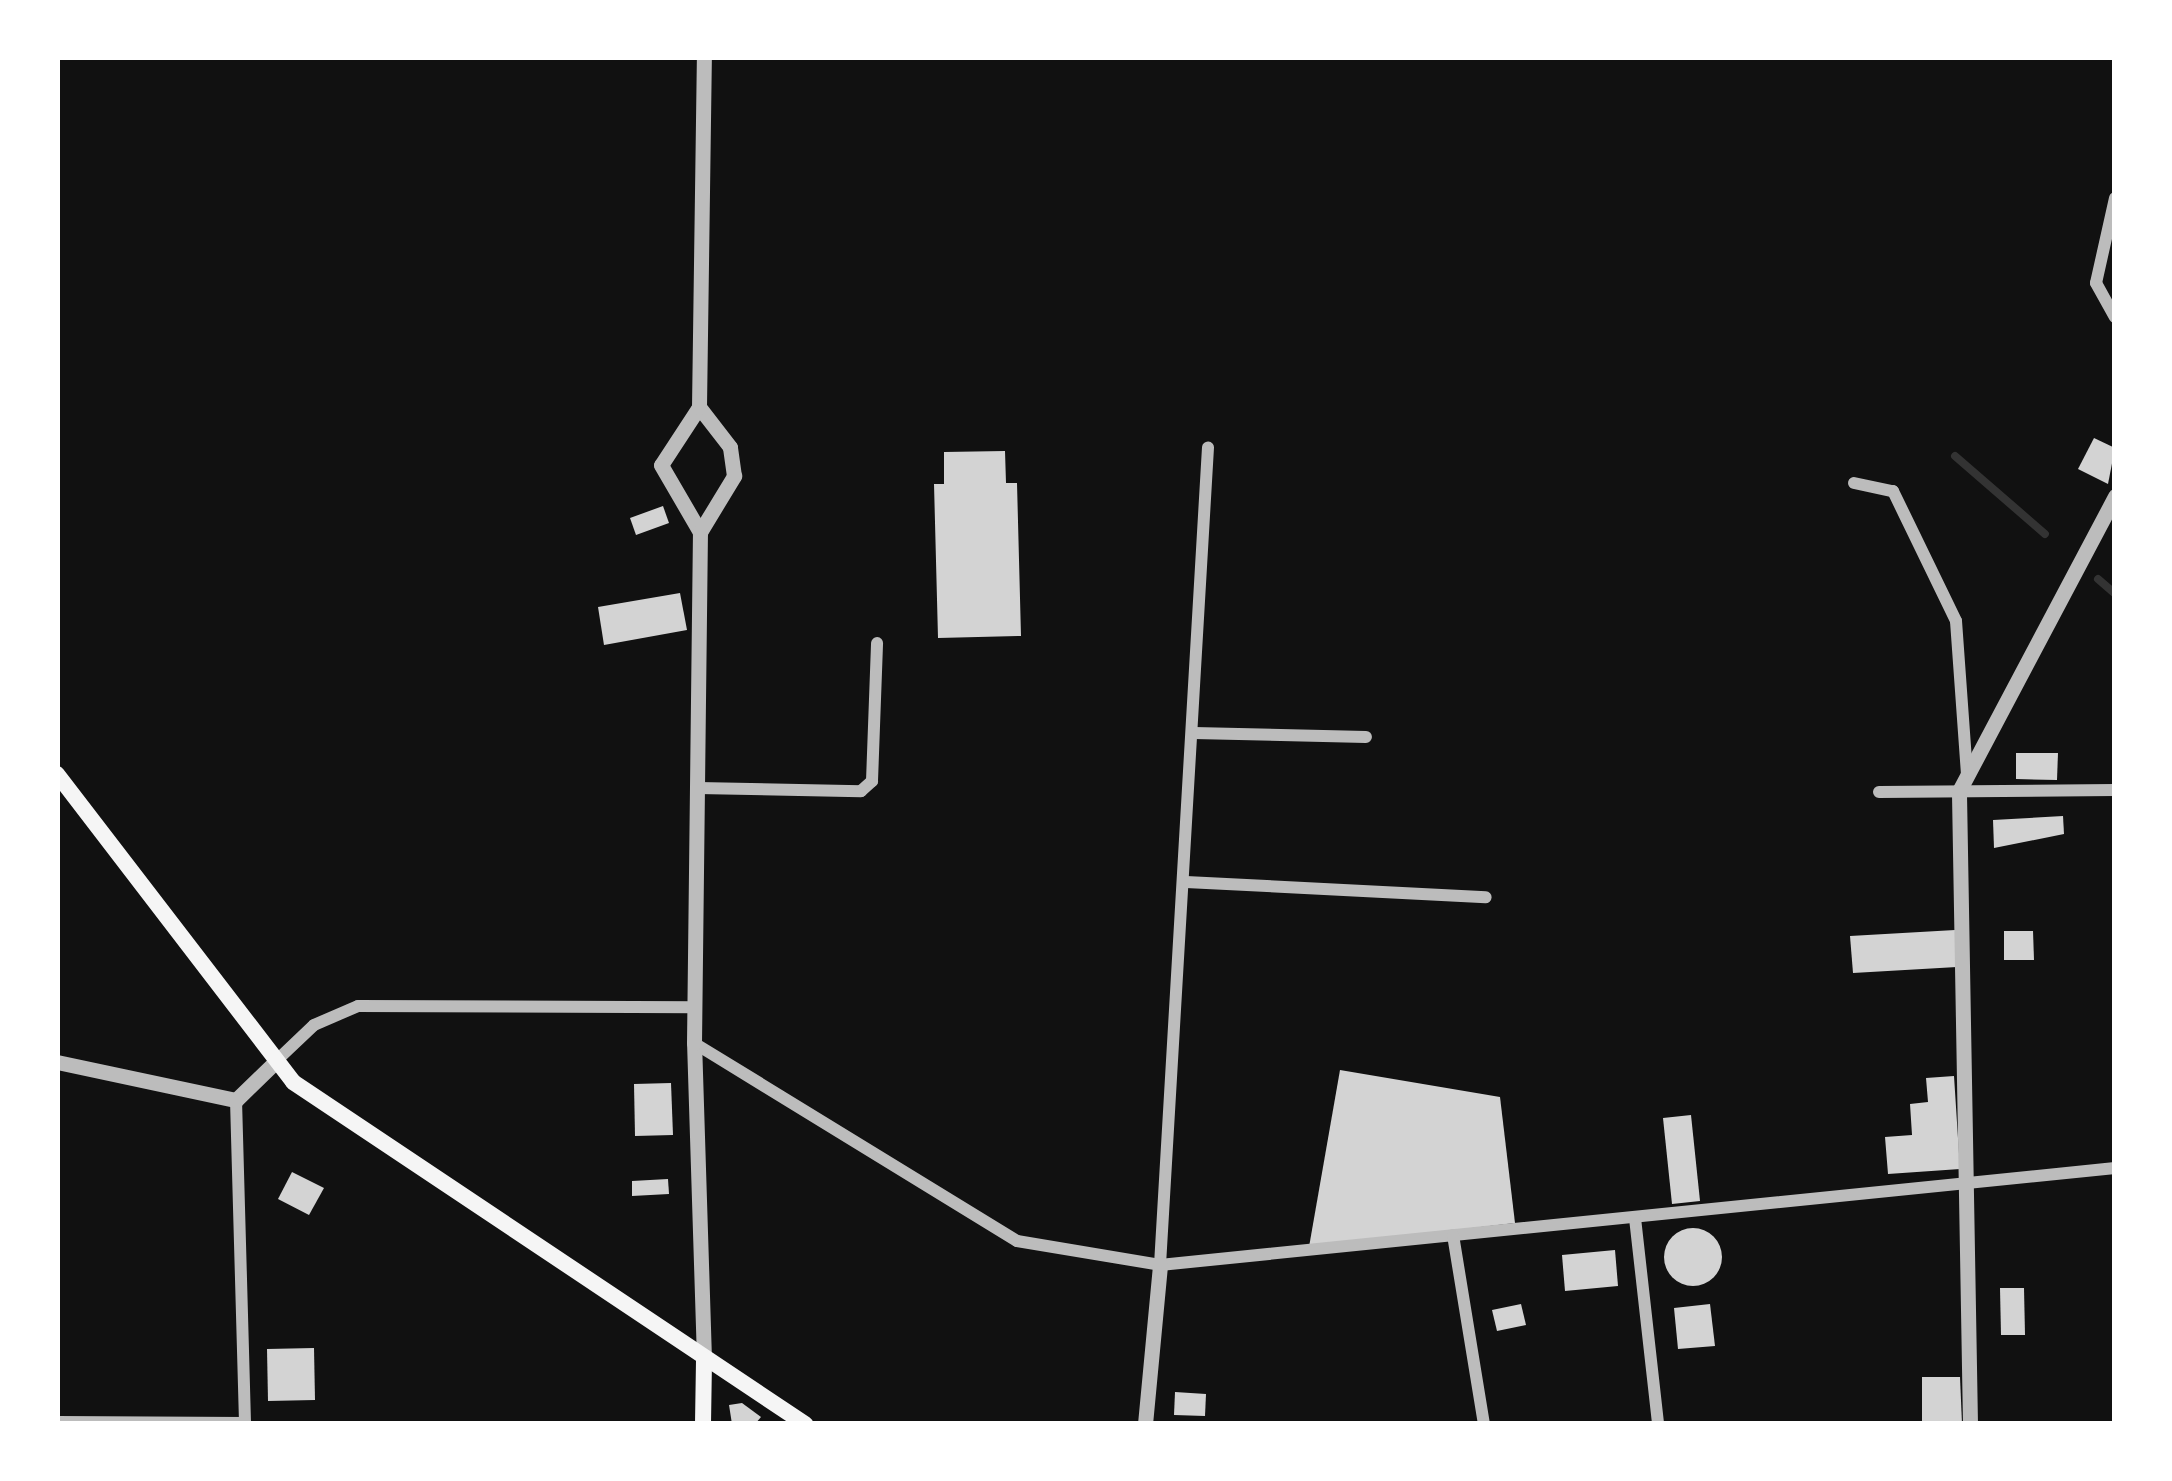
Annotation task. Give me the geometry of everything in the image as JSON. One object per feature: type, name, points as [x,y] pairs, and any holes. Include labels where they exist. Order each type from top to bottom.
[{"type":"main road","points":[[57,774],[293,1082],[805,1424]]},
{"type":"main road","points":[[703,1424],[704,1359]]},
{"type":"street","points":[[704,57],[698,407],[661,465],[667,492],[704,526]]},
{"type":"street","points":[[2115,198],[2096,283],[2115,317]]},
{"type":"street","points":[[698,407],[734,461],[730,491],[704,526],[694,1043],[704,1359]]},
{"type":"street","points":[[1145,1424],[1186,882],[1208,447]]},
{"type":"street","points":[[1854,483],[1893,491],[1956,622],[1964,784],[1970,1424]]},
{"type":"street","points":[[1964,784],[2115,496]]},
{"type":"street","points":[[698,788],[861,791],[872,781],[877,643]]},
{"type":"street","points":[[1194,733],[1366,737]]},
{"type":"street","points":[[1879,792],[1964,784],[2115,790]]},
{"type":"street","points":[[1186,882],[1486,897]]},
{"type":"street","points":[[57,1422],[245,1424],[236,1100],[314,1025],[358,1006],[695,1007]]},
{"type":"street","points":[[694,1043],[1017,1241],[1160,1265],[2115,1168]]},
{"type":"street","points":[[57,1062],[236,1100]]},
{"type":"street","points":[[1634,1218],[1658,1424]]},
{"type":"street","points":[[1454,1235],[1484,1424]]},
{"type":"building","points":[[2094,438],[2115,448],[2108,484],[2078,469]]},
{"type":"building","points":[[1005,451],[1006,483],[1017,483],[1021,636],[938,638],[934,484],[944,484],[944,452]]},
{"type":"building","points":[[663,506],[669,523],[636,535],[630,518]]},
{"type":"building","points":[[680,593],[687,630],[604,645],[598,607]]},
{"type":"building","points":[[2016,753],[2058,753],[2057,780],[2016,779]]},
{"type":"building","points":[[2063,816],[2064,834],[1994,848],[1993,820]]},
{"type":"building","points":[[1955,930],[1957,967],[1853,973],[1850,936]]},
{"type":"building","points":[[2004,931],[2033,931],[2034,960],[2004,960]]},
{"type":"building","points":[[1340,1070],[1500,1097],[1515,1223],[1309,1247]]},
{"type":"building","points":[[1954,1076],[1960,1169],[1888,1174],[1885,1137],[1912,1135],[1910,1104],[1928,1102],[1926,1078]]},
{"type":"building","points":[[671,1083],[673,1135],[635,1136],[634,1084]]},
{"type":"building","points":[[1691,1115],[1700,1201],[1672,1204],[1663,1118]]},
{"type":"building","points":[[292,1172],[324,1188],[309,1215],[278,1199]]},
{"type":"building","points":[[668,1179],[669,1194],[632,1196],[632,1181]]},
{"type":"building","points":[[1693,1228],[1714,1236],[1722,1257],[1714,1278],[1693,1286],[1672,1278],[1664,1257],[1672,1236]]},
{"type":"building","points":[[1615,1250],[1618,1286],[1565,1291],[1562,1255]]},
{"type":"building","points":[[2000,1288],[2024,1288],[2025,1335],[2001,1335]]},
{"type":"building","points":[[1521,1304],[1526,1325],[1497,1331],[1492,1310]]},
{"type":"building","points":[[1710,1304],[1715,1346],[1678,1349],[1674,1308]]},
{"type":"building","points":[[314,1348],[315,1400],[268,1401],[267,1349]]},
{"type":"building","points":[[1922,1377],[1960,1377],[1962,1424],[1922,1424]]},
{"type":"building","points":[[1175,1392],[1206,1394],[1205,1416],[1174,1415]]},
{"type":"building","points":[[742,1403],[761,1417],[755,1424],[732,1424],[729,1405]]},
{"type":"waterway","points":[[1955,456],[2045,534]]},
{"type":"waterway","points":[[2098,579],[2115,594]]}]
